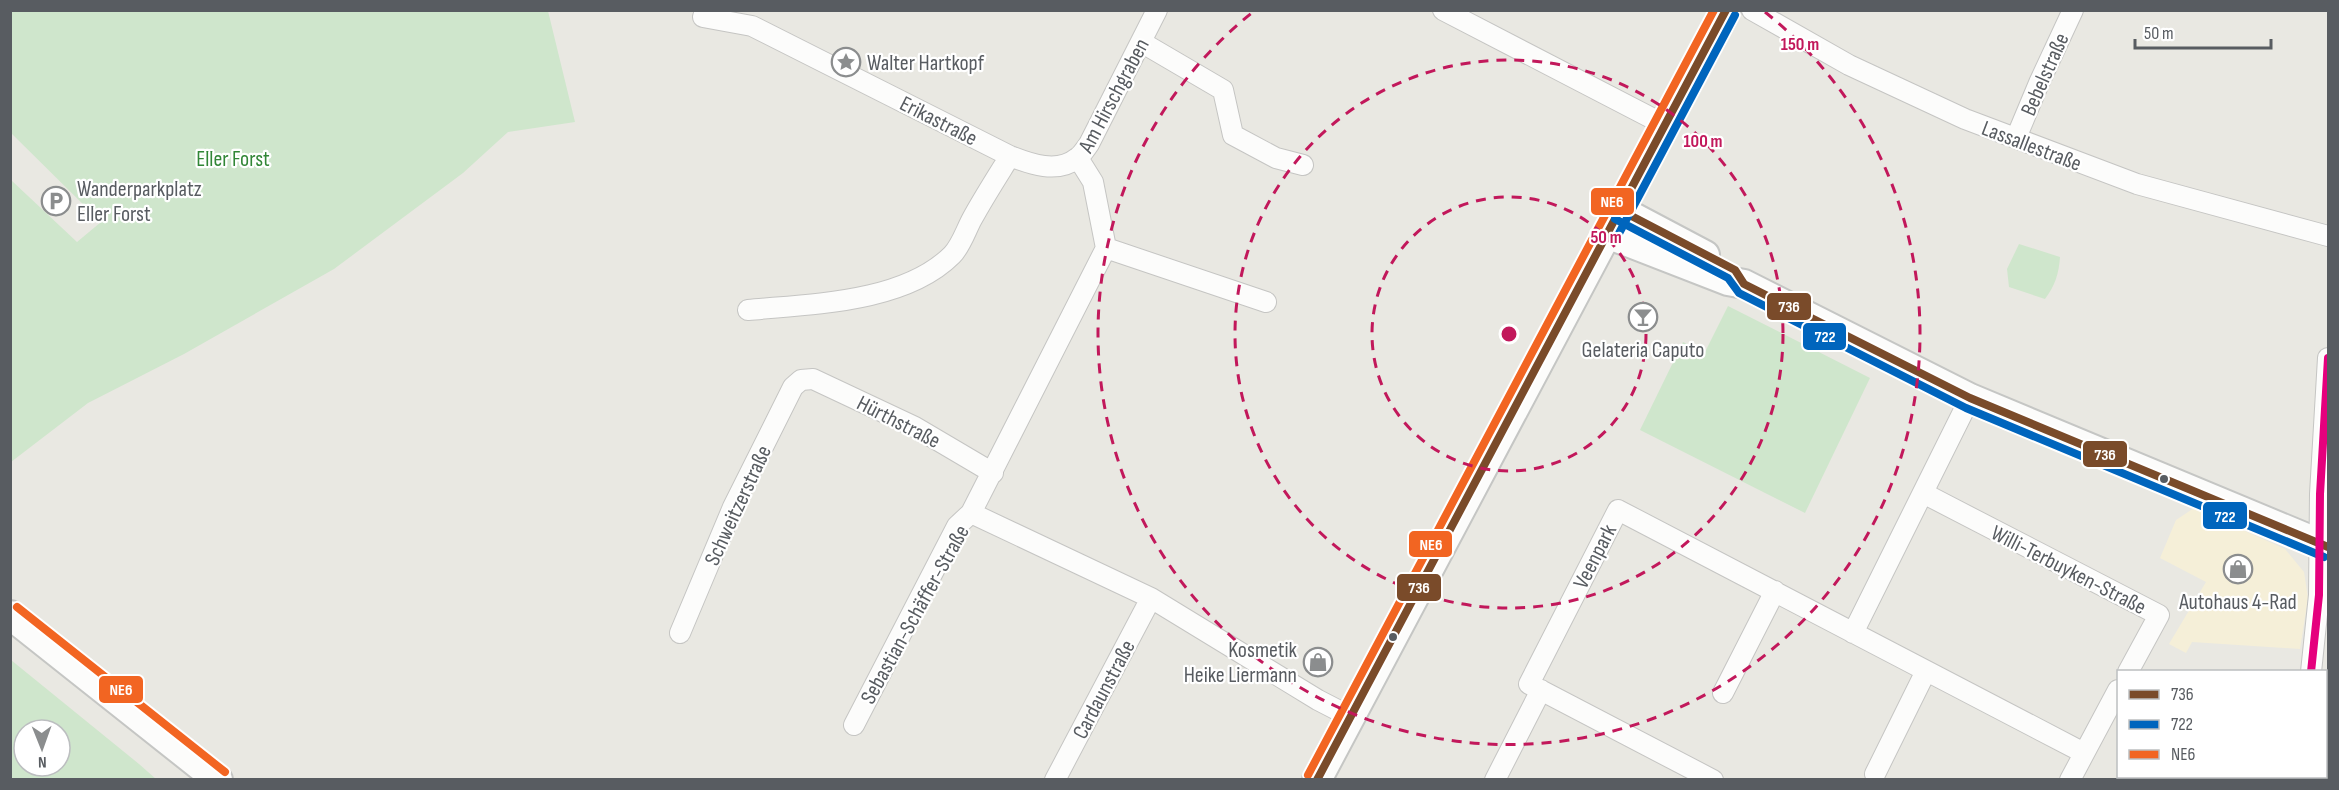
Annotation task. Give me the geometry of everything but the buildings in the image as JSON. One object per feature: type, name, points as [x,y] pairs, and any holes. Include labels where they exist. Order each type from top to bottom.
[{"type":"main road","points":[[1317,780],[1726,10]]},
{"type":"main road","points":[[1614,222],[1734,270],[1744,284],[1970,398],[2323,545]]},
{"type":"main road","points":[[10,615],[218,780]]},
{"type":"street","name":"Am Hirschgraben","points":[[1106,248],[1093,182],[1078,158],[1089,144],[1158,10]]},
{"type":"street","points":[[1443,10],[1665,125]]},
{"type":"street","name":"Lassallestraße","points":[[1752,10],[1850,65],[1965,119],[2137,184],[2328,236]]},
{"type":"street","name":"Bebelstraße","points":[[2016,138],[2073,10]]},
{"type":"street","name":"Erikastraße","points":[[703,17],[752,26],[1031,165],[1067,164],[1078,158]]},
{"type":"street","points":[[1141,42],[1222,90],[1233,135],[1276,158],[1302,165]]},
{"type":"street","points":[[748,310],[838,301],[907,284],[931,270],[953,254],[1010,156]]},
{"type":"street","points":[[993,473],[1106,248],[1266,302]]},
{"type":"street","points":[[2311,670],[2323,545],[2328,358]]},
{"type":"street","name":"Hürthstraße","points":[[801,380],[813,379],[915,427],[993,473]]},
{"type":"street","name":"Schweitzerstraße","points":[[680,633],[733,507],[793,387],[801,380]]},
{"type":"street","points":[[1853,633],[1970,398]]},
{"type":"street","name":"Sebastian-Schäffer-Straße","points":[[854,725],[957,526],[971,513],[993,473]]},
{"type":"street","name":"Willi-Terbuyken-Straße","points":[[1923,493],[2159,615],[2129,670]]},
{"type":"street","name":"Veenpark","points":[[1541,690],[1529,684],[1618,510],[2084,753]]},
{"type":"street","points":[[971,513],[1151,598],[1318,700],[1352,717]]},
{"type":"street","points":[[1723,693],[1775,591]]},
{"type":"street","name":"Cardaunstraße","points":[[1054,780],[1151,598]]},
{"type":"street","points":[[1875,774],[1926,671]]},
{"type":"street","points":[[1495,780],[1541,690],[1690,774],[1713,780]]},
{"type":"street","points":[[2070,780],[2117,692]]},
{"type":"shaded area","points":[[2194,508],[2285,549],[2304,572],[2308,598],[2300,649],[2192,642],[2186,653],[2169,644],[2206,582],[2160,558],[2176,520]]},
{"type":"green space","name":"Eller Forst","points":[[11,10],[548,11],[575,122],[508,132],[463,173],[334,269],[184,354],[88,403],[11,462],[11,180],[77,242],[101,222],[11,133]]},
{"type":"green space","points":[[2019,244],[2060,257],[2056,279],[2045,299],[2009,287],[2007,269]]},
{"type":"green space","points":[[1728,306],[1870,378],[1805,513],[1640,430],[1683,342],[1705,352]]},
{"type":"green space","points":[[11,660],[139,764],[156,779],[11,779]]},
{"type":"transit line","name":"NE6","points":[[1308,775],[1714,10]]},
{"type":"transit line","name":"736","points":[[1317,780],[1726,10]]},
{"type":"transit line","name":"722","points":[[1616,239],[1735,15]]},
{"type":"transit line","name":"736","points":[[1620,210],[1735,270],[1744,284],[1970,398],[2328,547]]},
{"type":"transit line","name":"722","points":[[1615,219],[1728,278],[1739,293],[1966,408],[2324,557]]},
{"type":"transit line","points":[[2311,670],[2319,595],[2320,494],[2328,358]]},
{"type":"transit line","name":"NE6","points":[[17,607],[225,772]]},
{"type":"place","name":"Walter Hartkopf","points":[[846,62]]},
{"type":"place","name":"Wanderparkplatz Eller Forst","points":[[56,201]]},
{"type":"place","name":"Gelateria Caputo","points":[[1643,317]]},
{"type":"place","name":"Autohaus 4-Rad","points":[[2238,569]]},
{"type":"place","name":"Kosmetik Heike Liermann","points":[[1318,662]]}]
